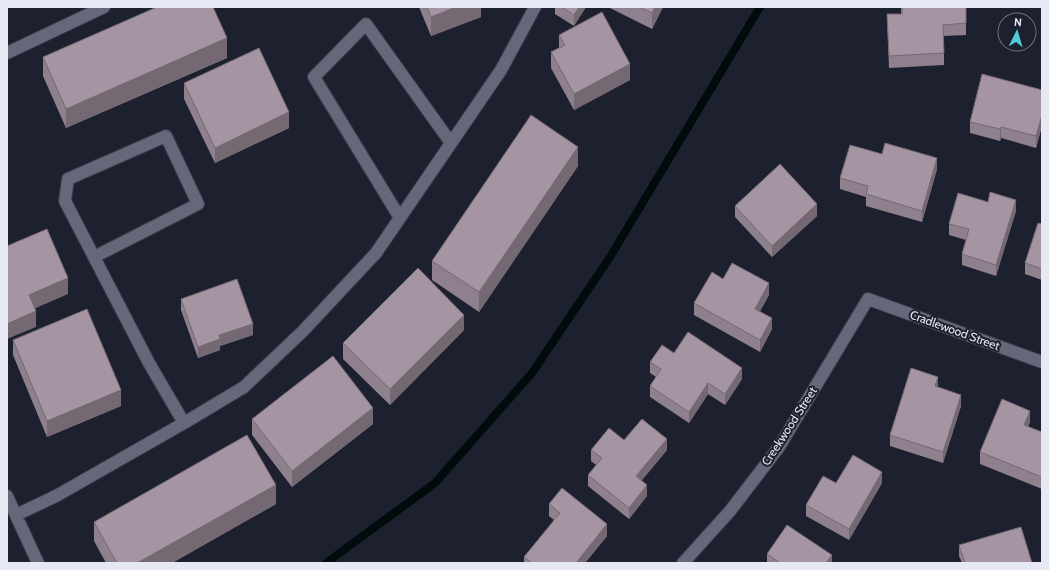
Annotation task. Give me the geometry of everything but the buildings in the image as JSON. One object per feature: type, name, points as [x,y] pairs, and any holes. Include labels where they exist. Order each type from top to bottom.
[{"type":"street","points":[[7,53],[104,7]]},
{"type":"street","points":[[16,515],[56,496],[244,387],[303,331],[376,253],[501,70],[536,7]]},
{"type":"street","points":[[400,218],[314,77],[366,24],[451,143]]},
{"type":"street","points":[[94,257],[198,204],[166,136],[68,179],[65,201],[94,257],[149,363],[184,423]]},
{"type":"street","name":"Cradlewood Street","points":[[868,299],[1042,362]]},
{"type":"street","name":"Creekwood Street","points":[[682,563],[730,510],[779,447],[868,299]]},
{"type":"street","points":[[7,496],[38,563]]},
{"type":"waterway","points":[[326,563],[435,483],[532,373],[610,257],[760,7]]}]
